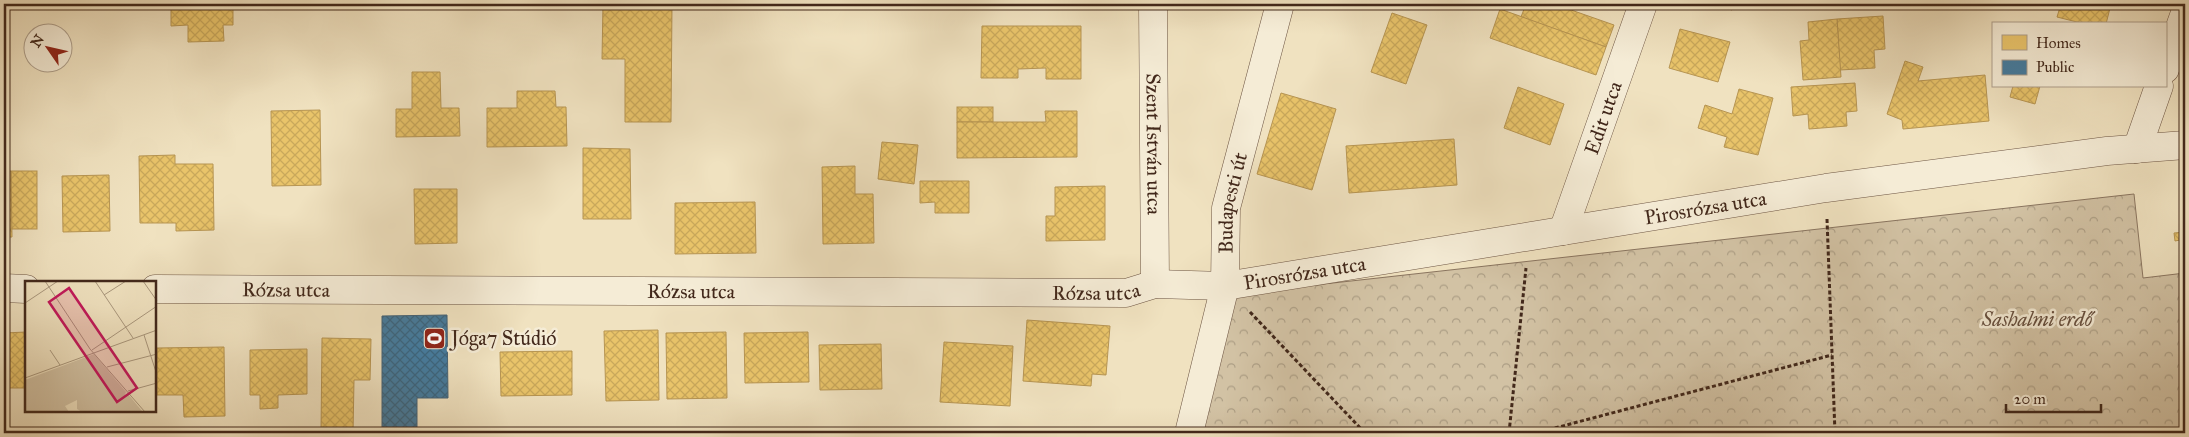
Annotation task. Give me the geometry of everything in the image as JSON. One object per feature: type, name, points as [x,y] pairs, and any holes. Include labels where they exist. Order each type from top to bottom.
[{"type":"street","name":"Szent István utca","points":[[1152,4],[1155,284]]},
{"type":"street","name":"Budapesti út","points":[[1188,433],[1225,286],[1226,208],[1280,4]]},
{"type":"street","name":"Edit utca","points":[[1563,232],[1643,4]]},
{"type":"street","points":[[2166,66],[2185,13]]},
{"type":"street","points":[[2137,149],[2158,88]]},
{"type":"street","name":"Pirosrózsa utca","points":[[1225,286],[1826,188],[2137,149],[2185,145]]},
{"type":"street","name":"Rózsa utca","points":[[156,289],[1126,293],[1155,284],[1225,286]]},
{"type":"street","points":[[4,288],[25,289]]},
{"type":"path","points":[[1826,188],[1835,433]]},
{"type":"path","points":[[1509,433],[1530,235]]},
{"type":"path","points":[[1225,286],[1365,433]]},
{"type":"path","points":[[1536,433],[1832,355]]},
{"type":"green space","name":"Sashalmi erdő","points":[[2134,194],[2143,278],[2185,273],[2185,433],[1201,433],[1234,294]]},
{"type":"building: Homes","points":[[171,4],[233,4],[233,25],[223,25],[224,41],[188,42],[188,25],[171,26]]},
{"type":"building: Homes","points":[[603,4],[672,4],[671,122],[625,122],[625,59],[602,59]]},
{"type":"building: Homes","points":[[820,4],[851,4],[851,7],[820,8]]},
{"type":"building: Homes","points":[[1196,4],[1231,4],[1231,8],[1196,8]]},
{"type":"building: Homes","points":[[1526,4],[1554,4],[1614,25],[1606,47],[1521,17]]},
{"type":"building: Homes","points":[[1713,4],[1734,4],[1732,10]]},
{"type":"building: Homes","points":[[2061,4],[2111,4],[2106,22],[2077,22],[2057,17]]},
{"type":"building: Homes","points":[[1500,9],[1606,47],[1596,75],[1490,38]]},
{"type":"building: Homes","points":[[1392,13],[1427,25],[1406,84],[1371,72]]},
{"type":"building: Homes","points":[[1883,16],[1885,49],[1874,50],[1875,68],[1840,70],[1837,19]]},
{"type":"building: Homes","points":[[1837,19],[1841,77],[1803,80],[1800,41],[1809,40],[1808,22]]},
{"type":"building: Homes","points":[[982,26],[1081,26],[1081,79],[1046,79],[1046,68],[1018,69],[1018,78],[981,78]]},
{"type":"building: Homes","points":[[1680,29],[1730,42],[1718,82],[1669,68]]},
{"type":"building: Homes","points":[[1905,61],[1923,67],[1918,81],[1985,75],[1989,121],[1903,129],[1902,120],[1887,114]]},
{"type":"building: Homes","points":[[412,72],[440,72],[441,108],[459,108],[460,136],[396,137],[396,109],[412,109]]},
{"type":"building: Homes","points":[[1855,83],[1857,111],[1846,112],[1847,126],[1809,129],[1808,114],[1793,116],[1791,87]]},
{"type":"building: Homes","points":[[1518,87],[1564,104],[1550,145],[1504,128]]},
{"type":"building: Homes","points":[[2012,88],[2039,88],[2035,104],[2010,97]]},
{"type":"building: Homes","points":[[1739,89],[1773,98],[1758,155],[1724,147],[1727,137],[1698,128],[1705,105],[1732,114]]},
{"type":"building: Homes","points":[[517,91],[555,91],[556,107],[566,107],[567,146],[487,147],[487,108],[517,108]]},
{"type":"building: Homes","points":[[1281,93],[1336,109],[1312,190],[1257,174]]},
{"type":"building: Homes","points":[[957,107],[993,107],[993,122],[957,122]]},
{"type":"building: Homes","points":[[320,110],[321,185],[272,186],[271,111]]},
{"type":"building: Homes","points":[[1045,111],[1077,111],[1077,157],[957,158],[957,122],[1046,122]]},
{"type":"building: Homes","points":[[1454,139],[1457,185],[1349,193],[1346,146]]},
{"type":"building: Homes","points":[[882,142],[918,145],[914,184],[878,179]]},
{"type":"building: Homes","points":[[583,148],[630,149],[631,219],[583,219]]},
{"type":"building: Homes","points":[[175,155],[175,164],[213,164],[214,230],[176,231],[176,223],[140,223],[139,156]]},
{"type":"building: Homes","points":[[855,166],[855,194],[873,194],[874,243],[823,244],[822,167]]},
{"type":"building: Homes","points":[[11,171],[37,171],[37,229],[11,229]]},
{"type":"building: Homes","points":[[11,171],[12,237],[4,237],[4,172]]},
{"type":"building: Homes","points":[[109,175],[110,231],[63,232],[62,176]]},
{"type":"building: Homes","points":[[920,181],[969,181],[969,213],[935,213],[935,202],[920,203]]},
{"type":"building: Homes","points":[[1105,186],[1105,240],[1046,241],[1046,216],[1055,216],[1055,187]]},
{"type":"building: Homes","points":[[414,189],[457,189],[457,243],[415,244]]},
{"type":"building: Homes","points":[[755,202],[756,253],[675,254],[675,203]]},
{"type":"building: Homes","points":[[2185,232],[2185,239],[2175,241],[2174,233]]},
{"type":"building: Homes","points":[[1027,320],[1110,326],[1106,375],[1092,374],[1091,386],[1023,381]]},
{"type":"building: Homes","points":[[658,330],[659,400],[606,401],[604,331]]},
{"type":"building: Homes","points":[[25,332],[25,388],[4,388],[4,333]]},
{"type":"building: Homes","points":[[726,332],[727,398],[667,399],[666,333]]},
{"type":"building: Homes","points":[[808,332],[809,382],[745,383],[744,333]]},
{"type":"building: Homes","points":[[322,338],[371,339],[370,380],[354,380],[353,433],[321,433]]},
{"type":"building: Homes","points":[[944,342],[1013,346],[1010,406],[940,402]]},
{"type":"building: Homes","points":[[881,344],[882,389],[820,390],[819,345]]},
{"type":"building: Homes","points":[[224,347],[225,416],[184,417],[183,395],[157,395],[157,348]]},
{"type":"building: Homes","points":[[307,349],[307,394],[278,395],[278,408],[260,409],[260,395],[250,395],[250,350]]},
{"type":"building: Homes","points":[[572,351],[572,395],[501,396],[500,352]]},
{"type":"building: Public","points":[[447,315],[448,398],[417,398],[417,433],[382,433],[382,316]]},
{"type":"place","name":"Jóga7 Stúdió","points":[[435,338]]}]
